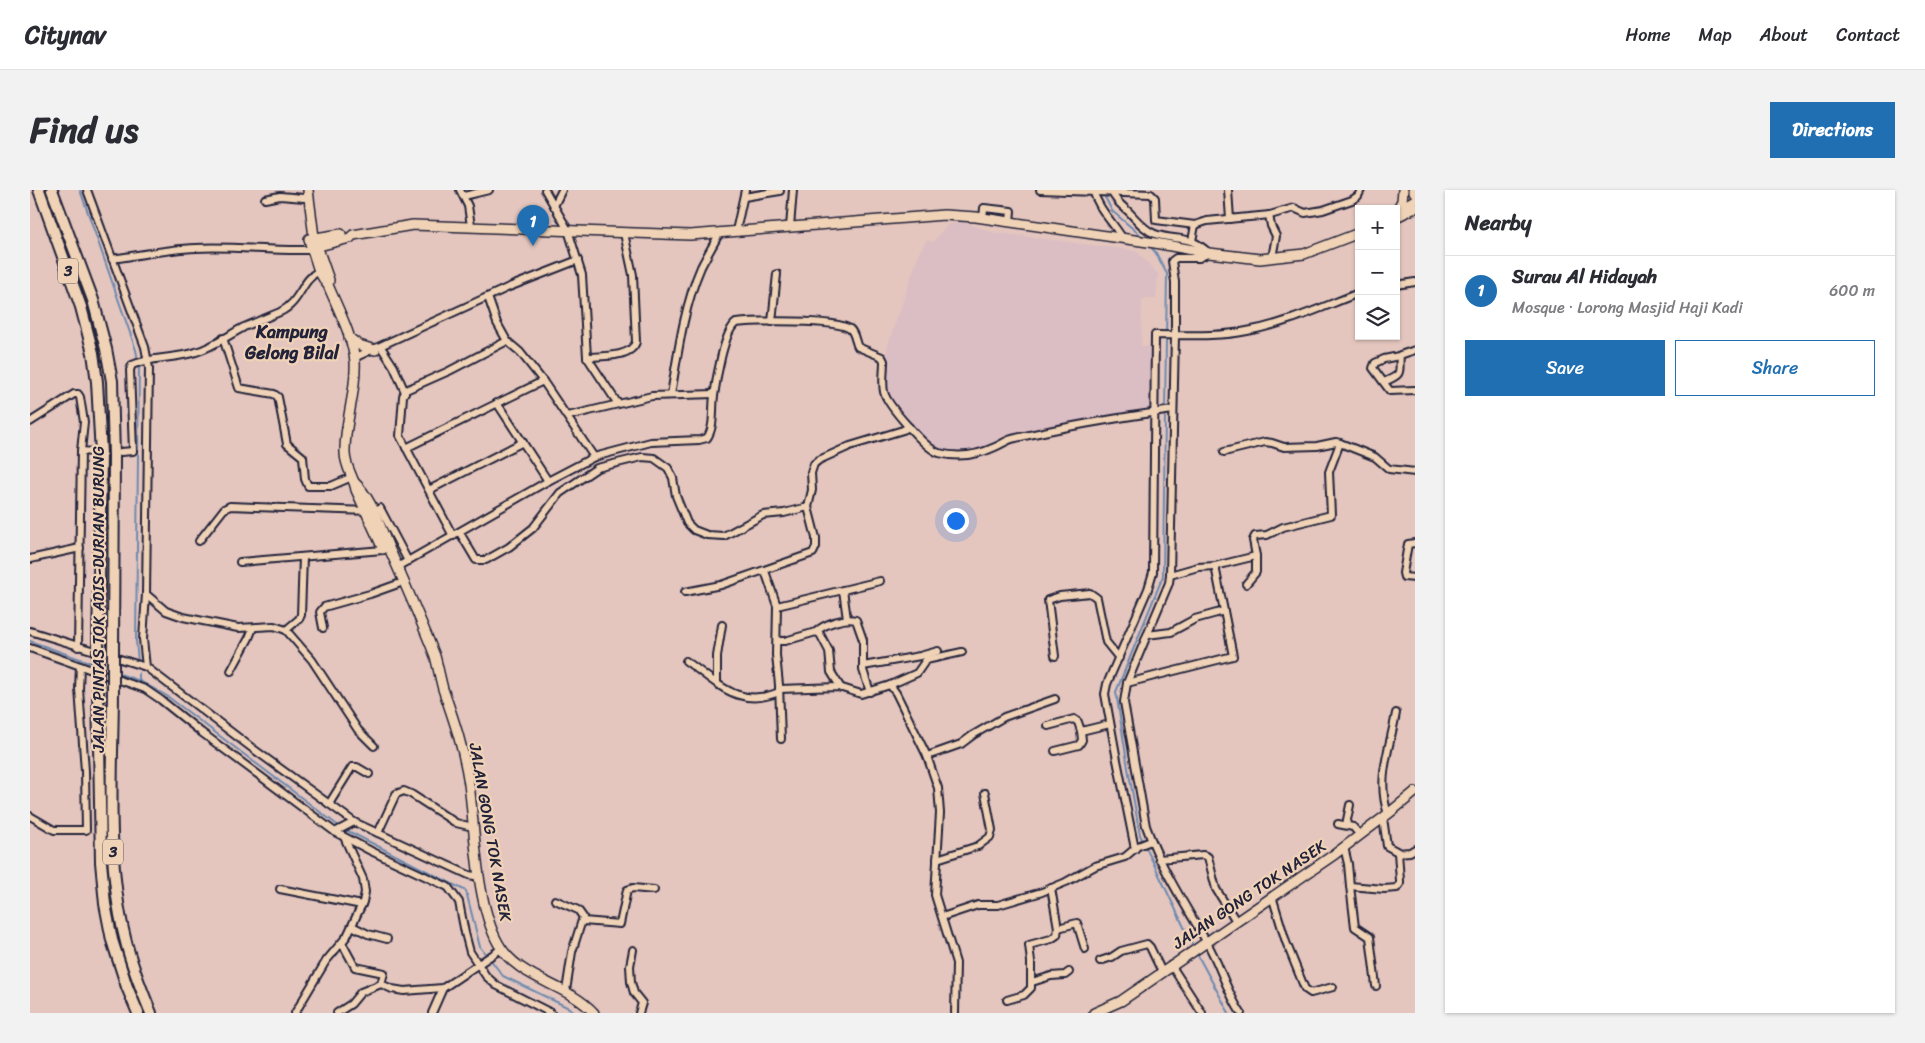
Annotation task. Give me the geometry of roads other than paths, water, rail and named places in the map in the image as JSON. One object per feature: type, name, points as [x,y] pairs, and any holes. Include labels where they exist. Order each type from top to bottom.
[{"type":"main road","name":"JALAN PINTAS TOK ADIS-DURIAN BURUNG","points":[[39,190],[81,307],[93,353],[99,401],[101,454],[98,649],[100,847],[105,904],[112,940],[127,988],[138,1013]]},
{"type":"main road","name":"JALAN PINTAS TOK ADIS-DURIAN BURUNG","points":[[52,190],[93,300],[106,349],[113,401],[114,861],[118,902],[128,947],[139,984],[152,1013]]},
{"type":"main road","points":[[1400,211],[1414,199],[1404,190]]},
{"type":"main road","points":[[1400,206],[1404,190]]},
{"type":"main road","name":"JALAN GONG TOK NASEK","points":[[306,193],[313,243],[329,280],[328,285]]},
{"type":"main road","name":"JALAN GONG TOK NASEK","points":[[306,193],[319,271],[324,282],[328,285],[349,338],[354,358],[354,390],[345,451],[346,463],[353,479],[361,488],[373,510],[393,565],[436,659],[437,668],[460,738],[468,783],[480,877],[497,951],[512,962],[566,991],[594,1013]]},
{"type":"main road","points":[[1400,214],[1415,215]]},
{"type":"main road","points":[[313,243],[413,226],[471,226],[673,235],[944,215],[983,218],[1251,259],[1304,254],[1355,235]]},
{"type":"main road","points":[[311,219],[319,228],[335,238]]},
{"type":"main road","points":[[322,261],[325,251],[335,238]]},
{"type":"main road","points":[[349,338],[359,345],[378,348]]},
{"type":"main road","name":"JALAN GONG TOK NASEK","points":[[373,510],[384,550],[393,565]]},
{"type":"main road","points":[[393,565],[397,580]]},
{"type":"main road","name":"JALAN GONG TOK NASEK","points":[[397,580],[431,660],[437,668]]},
{"type":"main road","name":"JALAN GONG TOK NASEK","points":[[1094,1013],[1121,1001],[1344,847],[1415,792]]},
{"type":"street","points":[[87,190],[145,347],[150,394],[146,594],[143,639],[146,666]]},
{"type":"street","points":[[471,226],[468,206],[462,193],[489,190]]},
{"type":"street","points":[[546,190],[568,230],[584,282],[587,358],[618,404]]},
{"type":"street","points":[[554,206],[562,190]]},
{"type":"street","points":[[736,231],[745,190]]},
{"type":"street","points":[[790,227],[793,190]]},
{"type":"street","points":[[1040,190],[1153,195],[1155,198],[1154,217],[1158,220],[1195,225],[1207,221],[1269,215],[1294,208],[1305,213],[1323,210],[1352,200],[1358,196],[1361,190]]},
{"type":"street","points":[[1228,190],[1230,219]]},
{"type":"street","points":[[744,197],[780,192]]},
{"type":"street","points":[[1094,192],[1102,210],[1115,224],[1123,239]]},
{"type":"street","points":[[265,199],[306,193]]},
{"type":"street","points":[[1111,193],[1143,227],[1155,234],[1192,241],[1209,253],[1199,258],[1176,258],[1173,260],[1175,335],[1169,583],[1124,693],[1125,710],[1150,841],[1241,1013]]},
{"type":"street","points":[[1269,215],[1271,226],[1276,236],[1272,258]]},
{"type":"street","points":[[1164,222],[1164,236]]},
{"type":"street","points":[[1192,241],[1195,225]]},
{"type":"street","points":[[671,395],[679,348],[695,285],[701,268],[720,232]]},
{"type":"street","points":[[587,358],[626,353],[633,348],[636,342],[633,275],[624,233]]},
{"type":"street","points":[[112,259],[195,248],[254,248],[277,251],[307,250],[313,243]]},
{"type":"street","points":[[354,358],[509,287],[578,260]]},
{"type":"street","points":[[121,452],[134,451],[130,370],[134,364],[195,353],[288,307],[297,299],[303,287],[314,274],[319,271]]},
{"type":"street","points":[[772,322],[777,274]]},
{"type":"street","points":[[1400,284],[1415,282]]},
{"type":"street","points":[[1136,848],[1110,724],[1106,688],[1148,589],[1154,567],[1155,335],[1225,334],[1261,328],[1306,315],[1355,295]]},
{"type":"street","points":[[488,297],[497,323],[507,341],[520,352],[543,381],[594,457]]},
{"type":"street","points":[[393,565],[408,561],[548,481],[594,457],[651,442],[707,438],[711,432],[714,394],[728,336],[734,325],[772,322],[835,324],[850,329],[853,332],[858,347],[882,358],[884,361],[885,393],[909,427],[920,440],[934,451],[948,454],[968,455],[994,448],[1013,438],[1174,410]]},
{"type":"street","points":[[223,338],[239,388],[274,394],[278,397],[287,444],[303,457],[305,479],[308,486],[331,486],[353,479]]},
{"type":"street","points":[[405,392],[507,341]]},
{"type":"street","points":[[378,348],[394,367],[405,392],[399,433],[453,536]]},
{"type":"street","points":[[1415,350],[1384,359],[1373,366],[1388,390],[1415,390]]},
{"type":"street","points":[[1384,382],[1395,377],[1399,372],[1401,368],[1399,356]]},
{"type":"street","points":[[406,448],[543,381]]},
{"type":"street","points":[[30,422],[74,394],[78,394],[82,399],[84,422],[81,451],[78,647]]},
{"type":"street","points":[[568,416],[652,396],[714,394]]},
{"type":"street","points":[[498,404],[548,481]]},
{"type":"street","points":[[685,592],[721,586],[814,551],[816,538],[808,507],[812,490],[812,468],[819,460],[862,442],[909,427]]},
{"type":"street","points":[[429,490],[522,442]]},
{"type":"street","points":[[1224,452],[1265,442],[1284,448],[1317,446],[1336,442],[1376,457],[1386,468],[1400,472],[1415,472]]},
{"type":"street","points":[[1246,584],[1256,572],[1253,540],[1255,536],[1267,535],[1283,527],[1332,514],[1329,472],[1340,443]]},
{"type":"street","points":[[81,451],[93,452]]},
{"type":"street","points":[[460,533],[476,560],[486,560],[505,550],[534,528],[553,500],[569,485],[599,467],[620,464],[644,457],[656,459],[668,468],[673,478],[676,496],[687,523],[694,530],[708,535],[724,536],[763,515],[784,513],[808,507]]},
{"type":"street","points":[[199,541],[224,510],[230,506],[373,510],[408,561]]},
{"type":"street","points":[[1415,543],[1408,544],[1402,573],[1404,577],[1415,578]]},
{"type":"street","points":[[30,559],[80,548]]},
{"type":"street","points":[[240,562],[384,550]]},
{"type":"street","points":[[1170,574],[1256,556]]},
{"type":"street","points":[[286,630],[302,615],[303,557]]},
{"type":"street","points":[[1127,683],[1233,656],[1215,566]]},
{"type":"street","points":[[765,571],[777,606],[776,641],[781,739]]},
{"type":"street","points":[[323,628],[320,612],[324,607],[370,594],[397,580]]},
{"type":"street","points":[[777,606],[880,581]]},
{"type":"street","points":[[843,590],[847,619]]},
{"type":"street","points":[[1055,656],[1047,602],[1049,598],[1090,593],[1094,594],[1098,604],[1106,642],[1119,658]]},
{"type":"street","points":[[146,594],[166,611],[175,615],[238,628],[274,626],[286,630],[312,660],[358,730],[374,746]]},
{"type":"street","points":[[1148,635],[1171,632],[1195,619],[1224,611]]},
{"type":"street","points":[[776,641],[784,641],[816,632],[821,628],[847,619],[856,620],[864,643],[863,666],[870,692]]},
{"type":"street","points":[[716,682],[716,656],[722,625]]},
{"type":"street","points":[[230,671],[253,628]]},
{"type":"street","points":[[30,631],[146,666],[352,823],[469,875],[480,877]]},
{"type":"street","points":[[816,632],[824,638],[829,651],[831,672],[842,688]]},
{"type":"street","points":[[1109,648],[1125,643]]},
{"type":"street","points":[[30,648],[139,687],[161,700],[200,732],[338,831],[344,838],[363,879],[365,892],[362,905],[342,943],[322,967],[297,1012]]},
{"type":"street","points":[[863,666],[938,651]]},
{"type":"street","points":[[686,661],[731,694],[742,697],[761,698],[779,691],[842,688],[859,694],[870,692],[917,673],[926,660],[962,652]]},
{"type":"street","points":[[30,816],[54,830],[86,830],[85,771],[79,689],[80,666]]},
{"type":"street","points":[[890,685],[916,731],[935,774],[940,805],[935,894],[956,963],[955,1013]]},
{"type":"street","points":[[928,756],[961,744],[1009,715],[1055,699]]},
{"type":"street","points":[[1396,712],[1382,779],[1387,846],[1398,853],[1410,852],[1415,849]]},
{"type":"street","points":[[1048,726],[1074,719],[1078,722],[1081,731],[1082,740],[1079,745],[1054,751]]},
{"type":"street","points":[[1081,731],[1110,724]]},
{"type":"street","points":[[329,804],[352,767],[357,767],[369,774]]},
{"type":"street","points":[[378,834],[396,794],[404,791],[456,823],[473,827]]},
{"type":"street","points":[[937,859],[978,846],[990,837],[992,830],[985,793]]},
{"type":"street","points":[[1346,825],[1350,805]]},
{"type":"street","points":[[338,831],[352,823]]},
{"type":"street","points":[[1338,824],[1353,827],[1360,835]]},
{"type":"street","points":[[344,838],[448,888],[459,902],[468,944],[481,962],[489,980],[551,1013]]},
{"type":"street","points":[[942,917],[978,905],[998,905],[1051,888],[1095,866],[1124,857],[1150,841]]},
{"type":"street","points":[[1344,847],[1348,864],[1355,927],[1370,937],[1376,986]]},
{"type":"street","points":[[1350,886],[1384,889],[1397,888],[1400,883],[1398,853]]},
{"type":"street","points":[[1159,859],[1203,855],[1208,857],[1216,889],[1236,920]]},
{"type":"street","points":[[582,921],[620,924],[627,890],[633,888],[654,890]]},
{"type":"street","points":[[1007,1000],[1024,995],[1031,988],[1029,945],[1055,937],[1058,928],[1051,888]]},
{"type":"street","points":[[280,889],[362,905]]},
{"type":"street","points":[[1272,896],[1286,942],[1305,989],[1311,993],[1333,987]]},
{"type":"street","points":[[555,900],[578,910],[582,921],[572,952],[566,991]]},
{"type":"street","points":[[1058,928],[1077,923],[1085,949]]},
{"type":"street","points":[[352,926],[368,934],[388,939]]},
{"type":"street","points":[[342,943],[355,967],[384,974],[381,984]]},
{"type":"street","points":[[1100,961],[1112,958],[1121,951],[1147,944],[1162,972]]},
{"type":"street","points":[[633,950],[630,974],[632,988],[642,1003],[639,1013]]},
{"type":"street","points":[[337,1013],[351,1004],[358,994],[381,984],[392,989],[404,991],[443,988],[497,951]]},
{"type":"street","points":[[1172,965],[1202,1013]]},
{"type":"street","points":[[1032,982],[1052,976],[1065,975],[1069,972]]},
{"type":"street","points":[[432,1013],[443,988]]},
{"type":"waterway","points":[[80,190],[138,360]]},
{"type":"waterway","points":[[1104,195],[1112,211],[1144,238]]},
{"type":"waterway","points":[[1150,246],[1167,274],[1165,409]]},
{"type":"waterway","points":[[138,662],[136,641],[139,365]]},
{"type":"waterway","points":[[1165,414],[1163,576],[1116,692],[1140,835],[1194,948]]},
{"type":"waterway","points":[[30,641],[94,664]]},
{"type":"waterway","points":[[117,673],[140,681],[167,696],[340,827]]},
{"type":"waterway","points":[[139,673],[139,680]]},
{"type":"waterway","points":[[344,829],[466,891],[480,947],[487,956]]},
{"type":"waterway","points":[[1196,952],[1229,1013]]},
{"type":"waterway","points":[[490,959],[503,976],[571,1009],[575,1013]]},
{"type":"place","name":"Surau Al Hidayah","points":[[533,246]]},
{"type":"district","name":"Kampung Gelong Bilal","points":[[292,342]]}]
